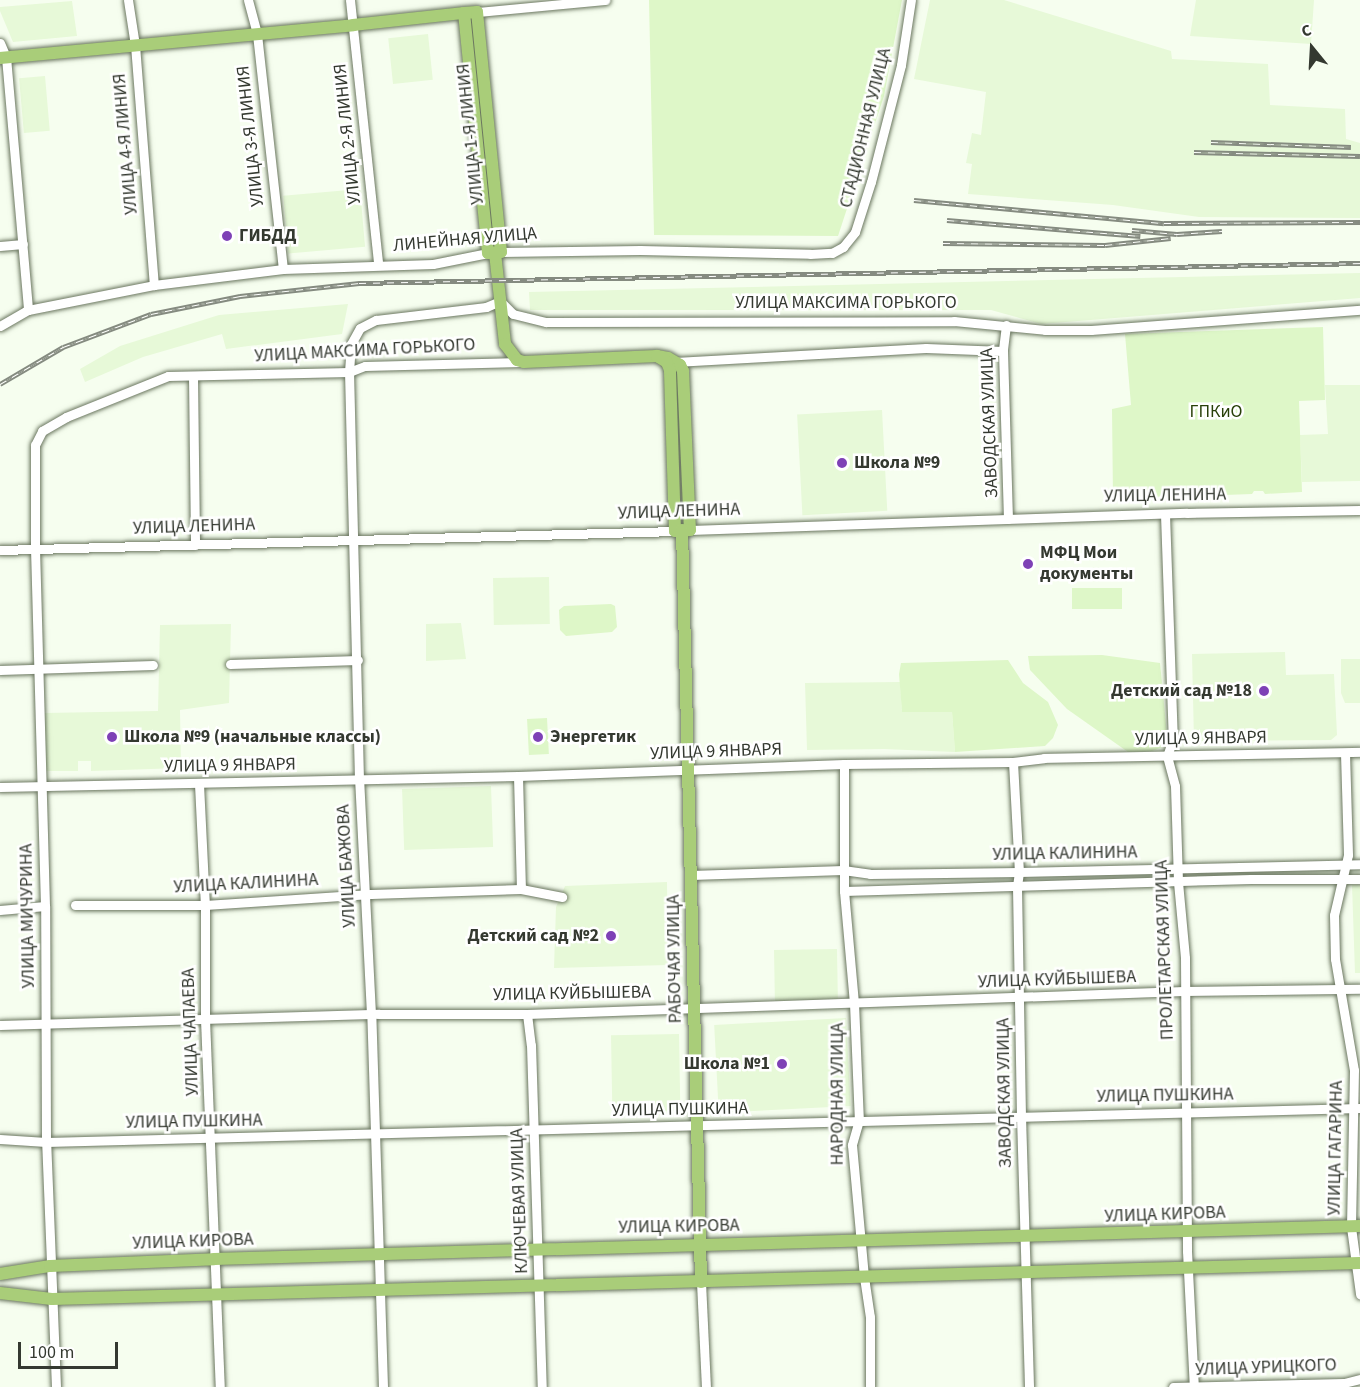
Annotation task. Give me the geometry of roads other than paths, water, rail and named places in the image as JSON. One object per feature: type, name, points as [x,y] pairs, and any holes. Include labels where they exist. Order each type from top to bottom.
[{"type":"main road","points":[[3,58],[471,12]]},
{"type":"main road","name":"УЛИЦА 1-Я ЛИНИЯ","points":[[471,12],[505,344],[512,356],[524,362]]},
{"type":"main road","name":"УЛИЦА МАКСИМА ГОРЬКОГО","points":[[524,362],[657,356],[675,362]]},
{"type":"main road","name":"РАБОЧАЯ УЛИЦА","points":[[657,356],[667,362],[670,370],[682,530]]},
{"type":"main road","name":"РАБОЧАЯ УЛИЦА","points":[[675,362],[683,371],[682,530],[699,1127],[701,1282]]},
{"type":"main road","name":"УЛИЦА КИРОВА","points":[[0,1274],[50,1266],[214,1259],[1187,1233],[1356,1226]]},
{"type":"main road","points":[[0,1293],[52,1299],[381,1288],[864,1278],[1357,1264]]},
{"type":"street","name":"УЛИЦА 4-Я ЛИНИЯ","points":[[128,0],[135,45],[154,285]]},
{"type":"street","name":"УЛИЦА 3-Я ЛИНИЯ","points":[[248,0],[256,34],[283,269]]},
{"type":"street","name":"УЛИЦА 2-Я ЛИНИЯ","points":[[350,0],[378,264]]},
{"type":"street","points":[[471,12],[606,0]]},
{"type":"street","name":"СТАДИОННАЯ УЛИЦА","points":[[832,253],[843,247],[855,232],[863,208],[901,65],[911,0]]},
{"type":"street","points":[[0,43],[23,244],[28,309]]},
{"type":"street","points":[[0,246],[23,244]]},
{"type":"street","name":"ЛИНЕЙНАЯ УЛИЦА","points":[[0,326],[28,309],[154,285],[283,269],[378,264],[433,264],[495,253],[640,250],[832,253]]},
{"type":"street","name":"УЛИЦА МАКСИМА ГОРЬКОГО","points":[[351,344],[360,328],[376,320],[486,306],[500,301],[513,314],[546,322],[852,319],[981,322],[1045,330],[1091,330],[1360,310]]},
{"type":"street","name":"ЗАВОДСКАЯ УЛИЦА","points":[[1006,326],[1003,351],[1008,519]]},
{"type":"street","name":"УЛИЦА БАЖОВА","points":[[351,344],[349,372],[358,660],[359,780],[376,1134],[383,1387]]},
{"type":"street","name":"УЛИЦА МАКСИМА ГОРЬКОГО","points":[[675,362],[926,348],[1003,351]]},
{"type":"street","name":"УЛИЦА МАКСИМА ГОРЬКОГО","points":[[36,445],[42,431],[66,417],[168,376],[349,372],[365,366],[524,362]]},
{"type":"street","points":[[193,376],[195,545]]},
{"type":"street","name":"УЛИЦА МИЧУРИНА","points":[[36,445],[35,549],[43,786],[46,1142],[56,1387]]},
{"type":"street","name":"УЛИЦА ЛЕНИНА","points":[[0,550],[1360,510]]},
{"type":"street","name":"ПРОЛЕТАРСКАЯ УЛИЦА","points":[[1165,514],[1173,738],[1167,756],[1174,786],[1178,882],[1185,958],[1187,1233],[1194,1387]]},
{"type":"street","points":[[230,664],[358,660]]},
{"type":"street","points":[[0,670],[153,665]]},
{"type":"street","name":"УЛИЦА 9 ЯНВАРЯ","points":[[0,787],[518,776],[1013,762],[1044,758],[1360,752]]},
{"type":"street","name":"УЛИЦА ГАГАРИНА","points":[[1345,753],[1348,855],[1334,915],[1335,959],[1354,1070],[1357,1108],[1356,1226],[1360,1294]]},
{"type":"street","name":"ЗАВОДСКАЯ УЛИЦА","points":[[1013,762],[1019,872],[1017,887],[1021,1116],[1029,1387]]},
{"type":"street","name":"НАРОДНАЯ УЛИЦА","points":[[844,765],[843,891],[854,1003],[859,1120],[852,1145],[864,1278],[870,1317],[870,1387]]},
{"type":"street","points":[[518,776],[521,889]]},
{"type":"street","name":"УЛИЦА ЧАПАЕВА","points":[[199,784],[205,905],[205,1019],[220,1387]]},
{"type":"street","name":"УЛИЦА КАЛИНИНА","points":[[691,875],[843,870],[870,874],[1360,864]]},
{"type":"street","name":"УЛИЦА КАЛИНИНА","points":[[843,891],[1251,879],[1360,879]]},
{"type":"street","name":"УЛИЦА КАЛИНИНА","points":[[75,905],[205,905],[364,895],[521,889],[562,897]]},
{"type":"street","points":[[0,909],[45,906]]},
{"type":"street","name":"УЛИЦА КУЙБЫШЕВА","points":[[0,1025],[371,1014],[520,1012],[527,1014],[694,1007],[1020,999],[1184,991],[1360,989]]},
{"type":"street","name":"КЛЮЧЕВАЯ УЛИЦА","points":[[527,1014],[531,1045],[542,1387]]},
{"type":"street","name":"УЛИЦА ПУШКИНА","points":[[0,1139],[46,1142],[533,1128],[699,1127],[859,1120],[1357,1108]]},
{"type":"street","name":"РАБОЧАЯ УЛИЦА","points":[[701,1282],[706,1387]]},
{"type":"street","name":"УЛИЦА УРИЦКОГО","points":[[1173,1387],[1344,1383],[1360,1380]]},
{"type":"railway","points":[[1211,142],[1351,147]]},
{"type":"railway","points":[[1194,152],[1360,156]]},
{"type":"railway","points":[[914,200],[1164,223],[1360,222]]},
{"type":"railway","points":[[947,220],[1140,236]]},
{"type":"railway","points":[[1132,230],[1177,234],[1222,231]]},
{"type":"railway","points":[[943,243],[1105,245],[1171,238]]},
{"type":"railway","points":[[0,384],[63,347],[151,314],[240,296],[359,283],[1360,263]]},
{"type":"place","name":"ГИБДД","points":[[227,236]]},
{"type":"place","name":"Школа №9","points":[[842,463]]},
{"type":"place","name":"МФЦ Мои документы","points":[[1028,564]]},
{"type":"place","name":"Детский сад №18","points":[[1264,691]]},
{"type":"place","name":"Школа №9 (начальные классы)","points":[[112,737]]},
{"type":"place","name":"Энергетик","points":[[538,737]]},
{"type":"place","name":"Детский сад №2","points":[[611,936]]},
{"type":"place","name":"Школа №1","points":[[782,1064]]},
{"type":"park label","name":"ГПКиО","points":[[1216,412]]}]
